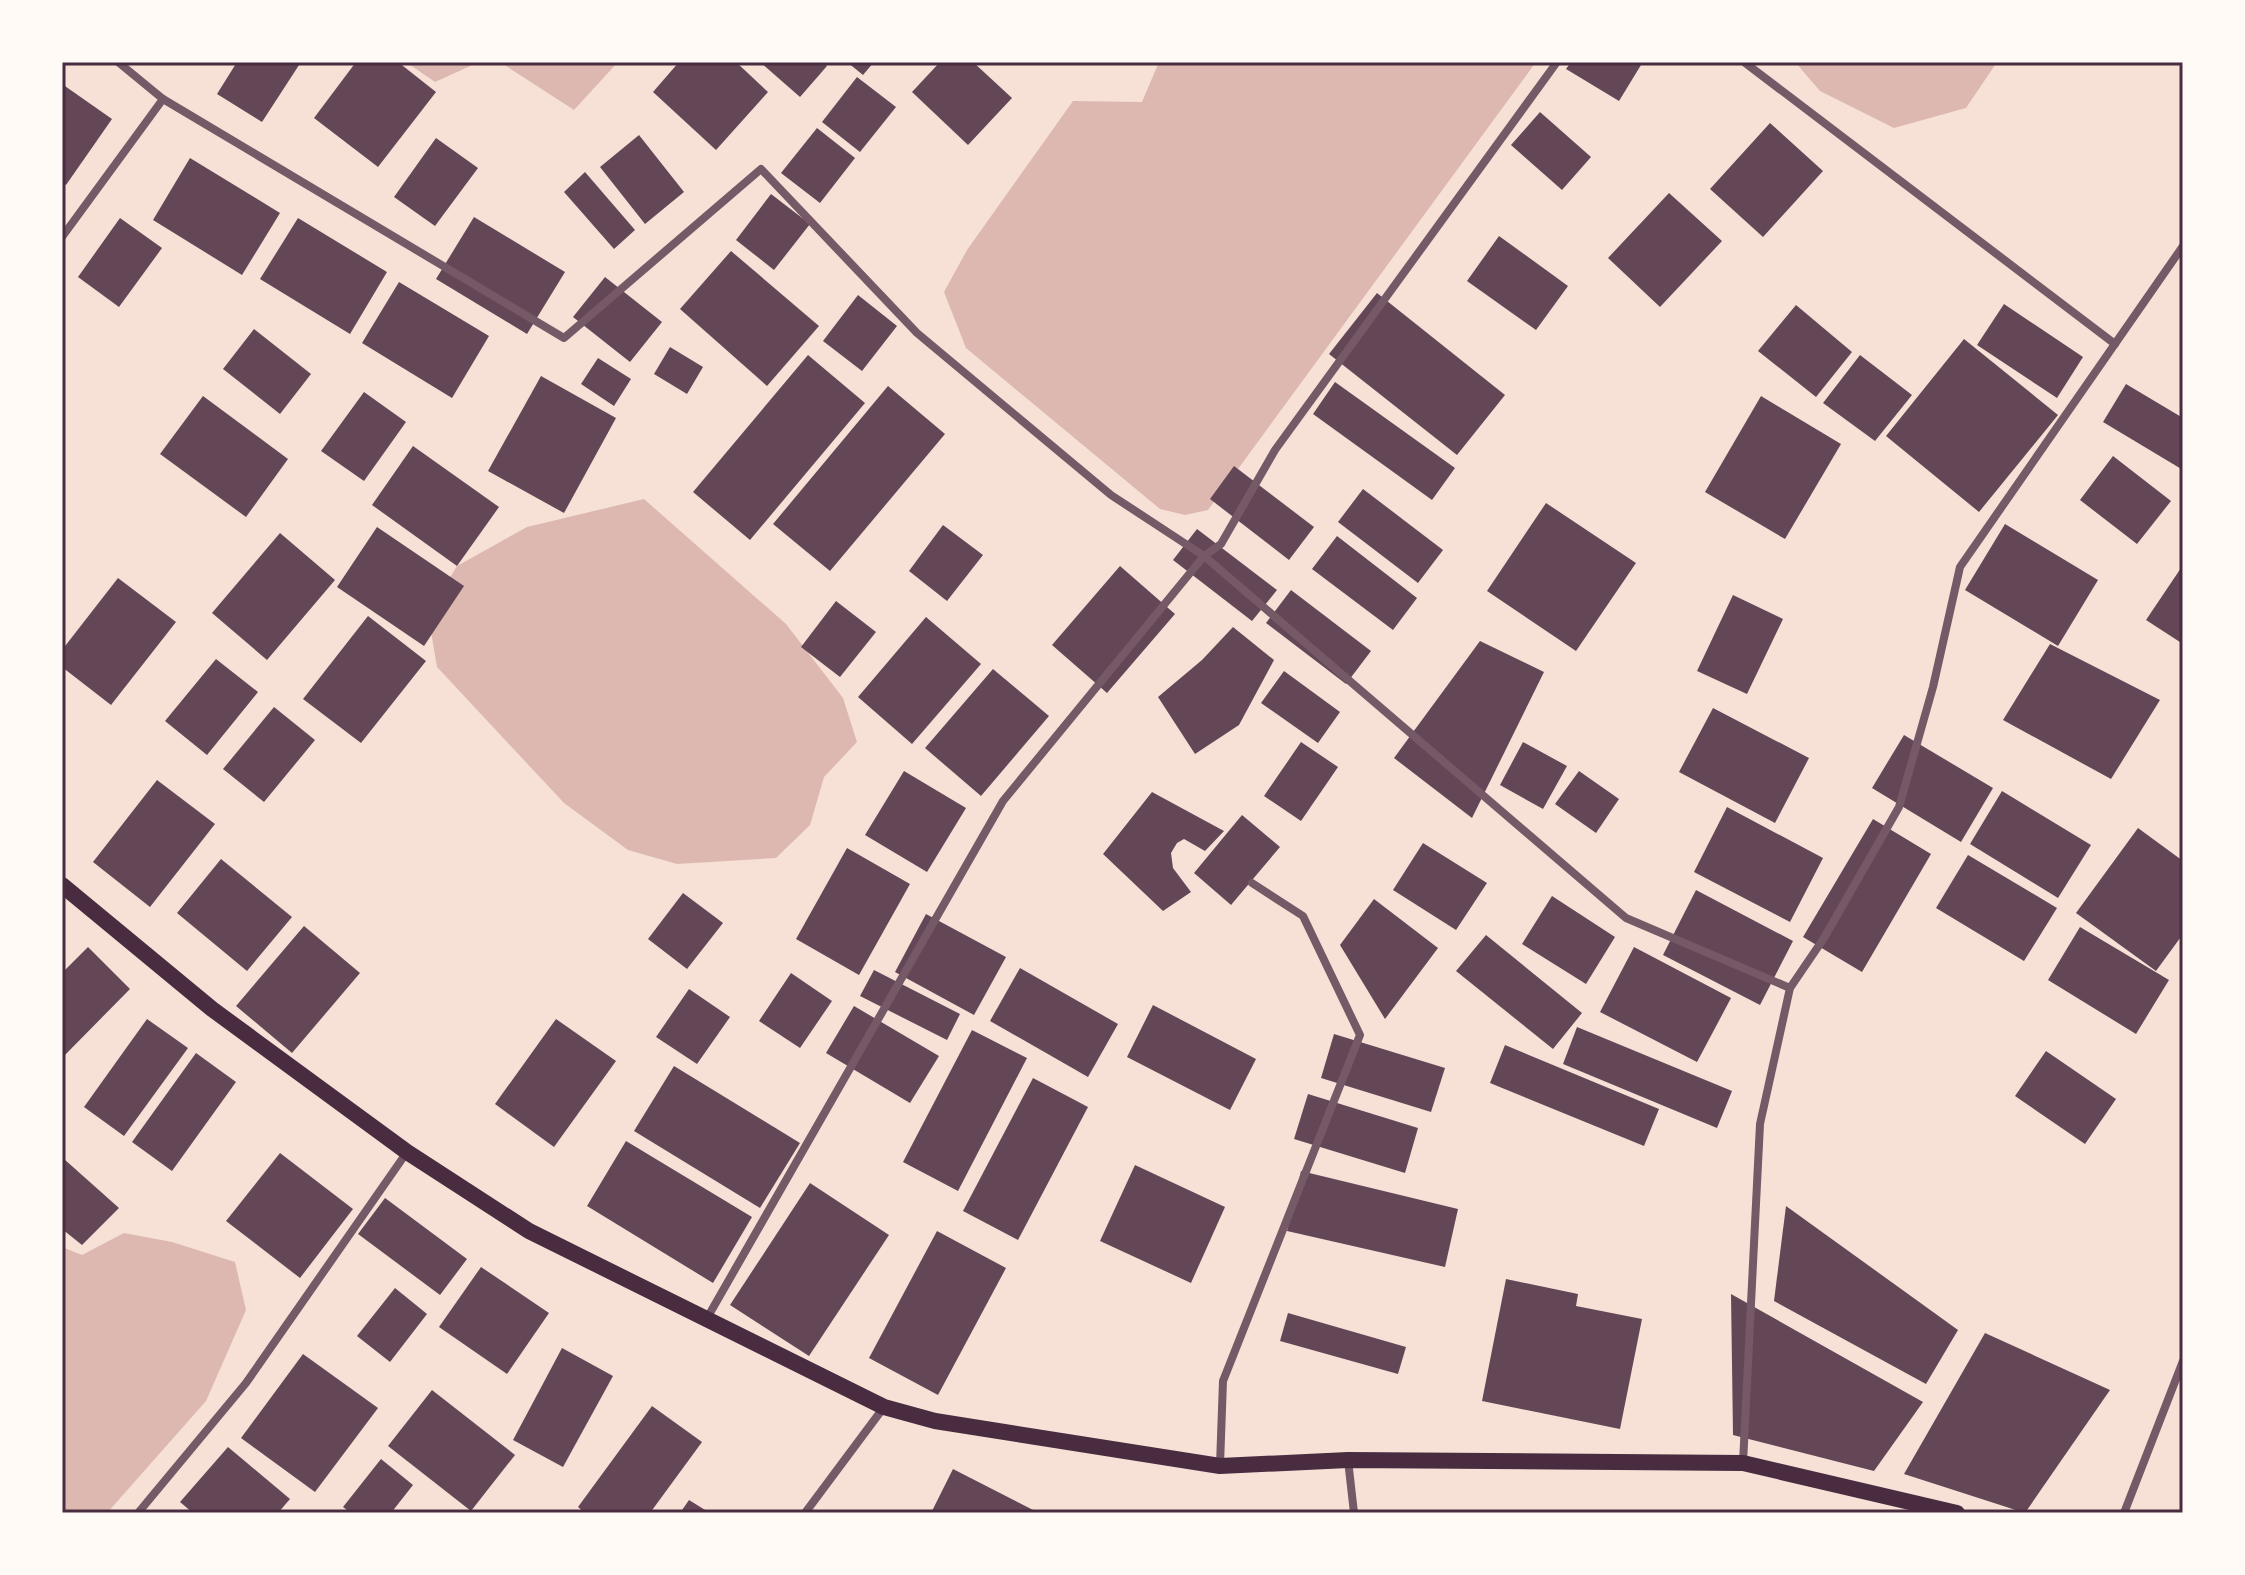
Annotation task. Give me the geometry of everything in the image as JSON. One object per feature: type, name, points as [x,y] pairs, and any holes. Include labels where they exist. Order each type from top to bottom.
[{"type":"main road","points":[[62,885],[212,1009],[407,1152],[529,1231],[884,1407],[935,1421],[1220,1466],[1348,1460],[1743,1463],[1918,1508],[1957,1513]]},
{"type":"street","points":[[118,62],[163,99],[564,338],[761,169],[917,333],[1111,495],[1204,556],[1626,918],[1790,988]]},
{"type":"street","points":[[706,1320],[1003,801],[1204,556],[1221,544],[1275,450],[1557,62]]},
{"type":"street","points":[[1744,62],[2115,344]]},
{"type":"street","points":[[62,237],[163,99]]},
{"type":"street","points":[[1743,1463],[1760,1124],[1790,988],[1824,938],[1899,807],[1933,687],[1960,567],[2183,246]]},
{"type":"street","points":[[1220,1466],[1223,1381],[1360,1035],[1303,916],[1252,883]]},
{"type":"street","points":[[138,1513],[246,1383],[407,1152]]},
{"type":"street","points":[[2124,1513],[2183,1361]]},
{"type":"street","points":[[805,1513],[884,1407]]},
{"type":"street","points":[[1348,1460],[1354,1513]]},
{"type":"shaded area","points":[[406,62],[479,62],[435,82]]},
{"type":"shaded area","points":[[500,62],[618,62],[574,110]]},
{"type":"shaded area","points":[[1159,62],[1536,62],[1208,510],[1185,515],[1160,509],[966,348],[944,292],[967,250],[1073,101],[1142,102]]},
{"type":"shaded area","points":[[1795,62],[1997,62],[1966,108],[1894,128],[1820,91]]},
{"type":"shaded area","points":[[644,499],[786,624],[843,698],[857,742],[824,777],[810,825],[776,858],[677,864],[628,850],[564,803],[437,667],[428,614],[457,566],[527,527]]},
{"type":"shaded area","points":[[124,1233],[172,1242],[235,1262],[246,1310],[206,1401],[107,1513],[65,1513],[62,1508],[62,1247],[82,1255]]},
{"type":"building","points":[[237,62],[301,62],[262,122],[217,94]]},
{"type":"building","points":[[356,62],[398,62],[436,92],[378,167],[314,118]]},
{"type":"building","points":[[679,62],[736,62],[768,92],[716,150],[653,92]]},
{"type":"building","points":[[760,62],[822,62],[827,66],[800,97]]},
{"type":"building","points":[[847,62],[874,62],[863,75]]},
{"type":"building","points":[[940,62],[973,62],[1012,98],[968,145],[912,92]]},
{"type":"building","points":[[1571,62],[1637,62],[1641,65],[1619,101],[1566,69]]},
{"type":"building","points":[[857,77],[896,107],[860,152],[822,122]]},
{"type":"building","points":[[62,84],[112,119],[66,185],[62,182]]},
{"type":"building","points":[[1540,112],[1591,157],[1562,190],[1511,145]]},
{"type":"building","points":[[1770,123],[1823,171],[1763,237],[1710,189]]},
{"type":"building","points":[[817,128],[855,158],[820,203],[781,173]]},
{"type":"building","points":[[639,135],[684,192],[645,224],[600,167]]},
{"type":"building","points":[[436,138],[478,168],[435,226],[394,197]]},
{"type":"building","points":[[190,158],[280,213],[242,275],[153,220]]},
{"type":"building","points":[[585,172],[635,230],[614,249],[564,192]]},
{"type":"building","points":[[1669,193],[1722,241],[1660,307],[1608,258]]},
{"type":"building","points":[[771,194],[810,224],[774,270],[736,240]]},
{"type":"building","points":[[474,217],[565,272],[527,334],[436,279]]},
{"type":"building","points":[[120,218],[162,248],[119,307],[78,277]]},
{"type":"building","points":[[298,218],[387,272],[350,334],[260,279]]},
{"type":"building","points":[[1499,236],[1568,286],[1536,330],[1467,281]]},
{"type":"building","points":[[731,251],[819,326],[767,386],[680,309]]},
{"type":"building","points":[[605,277],[662,322],[630,362],[573,317]]},
{"type":"building","points":[[399,282],[489,336],[452,398],[362,343]]},
{"type":"building","points":[[1377,293],[1505,395],[1457,455],[1329,354]]},
{"type":"building","points":[[858,295],[897,326],[862,371],[823,341]]},
{"type":"building","points":[[2004,304],[2083,357],[2057,398],[1977,345]]},
{"type":"building","points":[[1796,305],[1852,352],[1816,397],[1758,351]]},
{"type":"building","points":[[254,329],[311,374],[280,414],[223,369]]},
{"type":"building","points":[[1964,339],[2058,415],[1979,512],[1886,436]]},
{"type":"building","points":[[670,347],[703,367],[687,394],[654,374]]},
{"type":"building","points":[[808,355],[865,403],[750,540],[693,492]]},
{"type":"building","points":[[1860,355],[1912,395],[1875,441],[1823,403]]},
{"type":"building","points":[[598,358],[631,379],[614,406],[581,384]]},
{"type":"building","points":[[541,376],[616,418],[564,513],[488,471]]},
{"type":"building","points":[[1335,382],[1455,468],[1432,500],[1313,414]]},
{"type":"building","points":[[2126,384],[2183,418],[2183,470],[2103,422]]},
{"type":"building","points":[[888,386],[945,434],[830,571],[773,524]]},
{"type":"building","points":[[364,392],[406,422],[364,481],[321,451]]},
{"type":"building","points":[[203,396],[288,459],[246,517],[160,454]]},
{"type":"building","points":[[1761,396],[1841,444],[1785,539],[1705,492]]},
{"type":"building","points":[[413,446],[499,507],[457,566],[372,505]]},
{"type":"building","points":[[2113,456],[2171,501],[2137,544],[2080,500]]},
{"type":"building","points":[[1234,466],[1314,527],[1289,560],[1210,499]]},
{"type":"building","points":[[1363,489],[1443,550],[1418,583],[1338,522]]},
{"type":"building","points":[[1546,503],[1636,563],[1576,651],[1487,591]]},
{"type":"building","points":[[2005,524],[2098,580],[2058,646],[1965,590]]},
{"type":"building","points":[[943,525],[983,555],[947,601],[909,571]]},
{"type":"building","points":[[377,527],[464,586],[424,646],[337,587]]},
{"type":"building","points":[[1197,529],[1277,590],[1252,621],[1173,560]]},
{"type":"building","points":[[280,533],[335,580],[267,660],[212,613]]},
{"type":"building","points":[[1337,536],[1417,598],[1393,630],[1312,569]]},
{"type":"building","points":[[2183,565],[2183,644],[2146,620]]},
{"type":"building","points":[[1120,566],[1175,614],[1107,693],[1052,645]]},
{"type":"building","points":[[118,578],[176,622],[111,705],[62,667],[62,650]]},
{"type":"building","points":[[1291,590],[1371,651],[1346,684],[1266,623]]},
{"type":"building","points":[[1733,595],[1783,619],[1747,694],[1697,671]]},
{"type":"building","points":[[836,601],[876,632],[840,677],[801,647]]},
{"type":"building","points":[[368,616],[426,661],[361,743],[303,699]]},
{"type":"building","points":[[926,617],[981,664],[912,744],[858,697]]},
{"type":"building","points":[[1233,627],[1274,660],[1239,725],[1195,754],[1158,697],[1202,660]]},
{"type":"building","points":[[1480,641],[1544,672],[1472,818],[1394,758]]},
{"type":"building","points":[[2050,644],[2160,700],[2111,779],[2003,720]]},
{"type":"building","points":[[216,659],[258,692],[207,755],[165,721]]},
{"type":"building","points":[[993,669],[1049,716],[981,796],[925,748]]},
{"type":"building","points":[[1284,671],[1340,712],[1318,743],[1261,703]]},
{"type":"building","points":[[274,707],[315,740],[264,802],[223,769]]},
{"type":"building","points":[[1713,708],[1809,758],[1775,823],[1679,772]]},
{"type":"building","points":[[1904,735],[1993,788],[1961,842],[1872,788]]},
{"type":"building","points":[[1301,742],[1338,767],[1301,821],[1264,796]]},
{"type":"building","points":[[1523,742],[1567,766],[1543,809],[1500,785]]},
{"type":"building","points":[[904,771],[966,808],[927,872],[865,835]]},
{"type":"building","points":[[1579,771],[1619,799],[1596,833],[1555,804]]},
{"type":"building","points":[[157,780],[215,824],[150,907],[93,862]]},
{"type":"building","points":[[2002,791],[2091,845],[2058,898],[1970,844]]},
{"type":"building","points":[[1152,792],[1224,831],[1205,851],[1184,839],[1177,843],[1171,853],[1173,868],[1191,892],[1163,911],[1103,854]]},
{"type":"building","points":[[1727,807],[1823,858],[1790,922],[1694,872]]},
{"type":"building","points":[[1242,815],[1280,847],[1231,905],[1194,873]]},
{"type":"building","points":[[1873,819],[1931,854],[1862,972],[1803,937]]},
{"type":"building","points":[[2138,828],[2183,861],[2183,934],[2156,971],[2076,913]]},
{"type":"building","points":[[1423,843],[1487,883],[1456,930],[1393,890]]},
{"type":"building","points":[[847,848],[910,884],[859,975],[796,939]]},
{"type":"building","points":[[1968,855],[2057,908],[2024,961],[1936,908]]},
{"type":"building","points":[[221,859],[292,917],[247,971],[177,913]]},
{"type":"building","points":[[1696,890],[1793,941],[1760,1005],[1663,955]]},
{"type":"building","points":[[683,893],[723,923],[687,969],[648,939]]},
{"type":"building","points":[[1552,896],[1615,937],[1586,984],[1522,944]]},
{"type":"building","points":[[1374,899],[1438,948],[1385,1019],[1340,945]]},
{"type":"building","points":[[926,914],[1006,957],[974,1015],[895,972]]},
{"type":"building","points":[[304,926],[360,973],[292,1053],[236,1006]]},
{"type":"building","points":[[2080,927],[2169,980],[2136,1034],[2048,980]]},
{"type":"building","points":[[1486,935],[1582,1013],[1553,1049],[1456,971]]},
{"type":"building","points":[[88,947],[130,989],[62,1058],[62,973]]},
{"type":"building","points":[[1634,947],[1731,998],[1697,1062],[1600,1012]]},
{"type":"building","points":[[1020,968],[1118,1024],[1088,1077],[990,1021]]},
{"type":"building","points":[[874,970],[960,1014],[947,1040],[860,996]]},
{"type":"building","points":[[791,973],[832,1001],[800,1048],[759,1021]]},
{"type":"building","points":[[689,989],[730,1017],[697,1064],[656,1037]]},
{"type":"building","points":[[1153,1005],[1256,1059],[1230,1110],[1127,1057]]},
{"type":"building","points":[[854,1006],[939,1056],[910,1103],[826,1053]]},
{"type":"building","points":[[147,1019],[188,1048],[124,1136],[84,1107]]},
{"type":"building","points":[[556,1019],[616,1061],[554,1147],[495,1104]]},
{"type":"building","points":[[1577,1027],[1732,1091],[1717,1128],[1563,1064]]},
{"type":"building","points":[[972,1030],[1027,1058],[958,1191],[903,1162]]},
{"type":"building","points":[[1334,1034],[1445,1068],[1431,1112],[1321,1078]]},
{"type":"building","points":[[1505,1045],[1659,1109],[1644,1146],[1490,1083]]},
{"type":"building","points":[[2046,1051],[2116,1099],[2085,1144],[2015,1096]]},
{"type":"building","points":[[196,1053],[236,1082],[172,1171],[132,1142]]},
{"type":"building","points":[[674,1066],[800,1143],[760,1208],[634,1131]]},
{"type":"building","points":[[1033,1078],[1088,1107],[1018,1240],[963,1211]]},
{"type":"building","points":[[1308,1094],[1418,1128],[1405,1173],[1294,1139]]},
{"type":"building","points":[[626,1141],[752,1217],[713,1283],[587,1206]]},
{"type":"building","points":[[280,1153],[353,1209],[300,1278],[226,1221]]},
{"type":"building","points":[[64,1159],[119,1208],[82,1245],[62,1229]]},
{"type":"building","points":[[1135,1165],[1225,1207],[1191,1283],[1100,1241]]},
{"type":"building","points":[[1301,1171],[1458,1209],[1445,1267],[1287,1231]]},
{"type":"building","points":[[810,1183],[889,1235],[809,1356],[730,1305]]},
{"type":"building","points":[[385,1198],[467,1259],[440,1295],[358,1234]]},
{"type":"building","points":[[1786,1206],[1958,1330],[1926,1384],[1774,1301]]},
{"type":"building","points":[[937,1231],[1006,1268],[938,1395],[869,1358]]},
{"type":"building","points":[[481,1267],[549,1313],[507,1374],[439,1327]]},
{"type":"building","points":[[1506,1279],[1578,1294],[1576,1306],[1642,1319],[1620,1429],[1482,1401]]},
{"type":"building","points":[[395,1288],[427,1314],[390,1362],[357,1336]]},
{"type":"building","points":[[1731,1294],[1923,1402],[1874,1471],[1733,1435]]},
{"type":"building","points":[[1288,1313],[1406,1347],[1398,1374],[1280,1341]]},
{"type":"building","points":[[1985,1333],[2110,1390],[2025,1513],[1904,1474]]},
{"type":"building","points":[[562,1348],[613,1376],[563,1467],[513,1440]]},
{"type":"building","points":[[303,1354],[378,1408],[315,1492],[241,1438]]},
{"type":"building","points":[[432,1390],[515,1455],[471,1511],[388,1446]]},
{"type":"building","points":[[652,1406],[702,1442],[650,1513],[585,1513],[578,1507]]},
{"type":"building","points":[[228,1447],[290,1499],[278,1513],[193,1513],[180,1502]]},
{"type":"building","points":[[381,1459],[413,1485],[391,1513],[351,1513],[343,1507]]},
{"type":"building","points":[[953,1469],[1039,1513],[931,1513]]},
{"type":"building","points":[[689,1500],[710,1513],[680,1513]]}]
